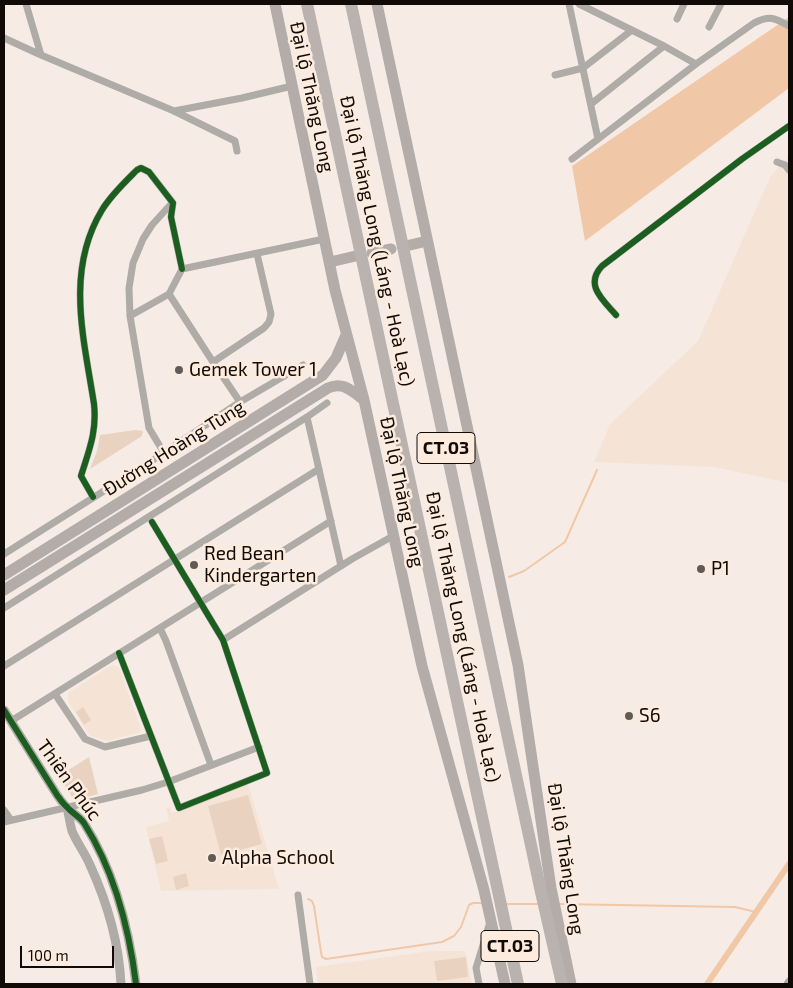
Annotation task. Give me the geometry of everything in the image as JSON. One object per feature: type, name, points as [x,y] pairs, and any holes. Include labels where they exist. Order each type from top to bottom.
[{"type":"highway","name":"Đại lộ Thăng Long (Láng - Hoà Lạc)","points":[[307,4],[518,984]]},
{"type":"highway","name":"Đại lộ Thăng Long (Láng - Hoà Lạc)","points":[[351,4],[546,890],[544,910],[562,984]]},
{"type":"main road","name":"Đại lộ Thăng Long","points":[[275,4],[324,239],[346,334],[364,400],[422,666],[484,890],[505,984]]},
{"type":"main road","name":"Đại lộ Thăng Long","points":[[378,4],[519,674],[546,890],[557,920],[571,984]]},
{"type":"main road","points":[[406,246],[427,241]]},
{"type":"main road","points":[[372,253],[391,249]]},
{"type":"main road","points":[[330,262],[360,256]]},
{"type":"main road","name":"Đường Hoàng Tùng","points":[[4,575],[323,375],[336,358],[346,334]]},
{"type":"main road","name":"Đường Hoàng Tùng","points":[[4,590],[328,388],[343,386],[364,400]]},
{"type":"street","points":[[26,4],[41,55]]},
{"type":"street","points":[[569,4],[598,139]]},
{"type":"street","points":[[579,4],[696,64]]},
{"type":"street","points":[[677,19],[684,4]]},
{"type":"street","points":[[709,27],[721,4]]},
{"type":"street","points":[[572,159],[696,64],[754,23],[768,18],[778,20],[789,26]]},
{"type":"street","points":[[555,75],[583,68],[632,30]]},
{"type":"street","points":[[4,38],[174,111],[231,139],[234,141],[237,151]]},
{"type":"street","points":[[591,104],[664,46]]},
{"type":"street","points":[[174,111],[292,86]]},
{"type":"street","points":[[616,315],[598,294],[594,281],[597,272],[602,266],[789,126]]},
{"type":"street","points":[[777,162],[788,167]]},
{"type":"street","points":[[93,497],[81,476],[92,442],[95,418],[81,321],[80,274],[90,234],[102,210],[137,170],[142,168],[149,172],[173,203],[171,217],[182,270],[169,294],[130,316]]},
{"type":"street","points":[[164,453],[149,428],[130,316],[129,288],[130,275],[136,253],[152,225],[173,203]]},
{"type":"street","points":[[182,270],[324,239]]},
{"type":"street","points":[[213,362],[264,328],[269,322],[271,314],[257,254]]},
{"type":"street","points":[[169,294],[240,402]]},
{"type":"street","points":[[4,554],[164,453],[240,402],[303,365]]},
{"type":"street","points":[[4,608],[327,403]]},
{"type":"street","points":[[307,417],[341,566]]},
{"type":"street","points":[[4,666],[319,469]]},
{"type":"street","points":[[11,721],[331,521]]},
{"type":"street","points":[[119,653],[178,808],[267,773],[224,640],[152,522]]},
{"type":"street","points":[[224,640],[341,566],[393,536]]},
{"type":"street","points":[[160,628],[211,765]]},
{"type":"street","points":[[55,694],[84,739],[105,747],[151,736]]},
{"type":"street","name":"Thiên Phúc","points":[[4,710],[57,795],[67,808],[82,821],[104,860],[124,914],[136,984]]},
{"type":"street","points":[[4,810],[7,821],[142,790],[168,782],[258,747]]},
{"type":"street","name":"Thiên Phúc","points":[[67,808],[72,831],[90,864],[105,900],[117,949],[121,984]]},
{"type":"street","points":[[298,895],[310,984]]},
{"type":"street","points":[[479,984],[476,968],[490,917]]},
{"type":"street","points":[[478,961],[488,953],[499,954]]},
{"type":"shaded area","points":[[789,17],[789,88],[585,241],[572,166]]},
{"type":"shaded area","points":[[789,156],[789,483],[714,467],[594,462],[610,424],[698,341],[770,177]]},
{"type":"shaded area","points":[[135,430],[143,431],[142,436],[90,469],[97,451],[100,435]]},
{"type":"shaded area","points":[[112,665],[119,667],[141,729],[140,732],[108,741],[90,736],[68,701],[69,692]]},
{"type":"shaded area","points":[[83,707],[91,720],[84,725],[76,712]]},
{"type":"shaded area","points":[[89,757],[98,794],[79,799],[72,797],[59,776]]},
{"type":"shaded area","name":"Alpha School","points":[[248,784],[279,889],[161,891],[146,827],[169,821],[166,808],[170,807],[172,813]]},
{"type":"shaded area","points":[[248,795],[262,844],[221,855],[208,806]]},
{"type":"shaded area","points":[[162,836],[168,861],[156,864],[149,839]]},
{"type":"shaded area","points":[[186,873],[189,886],[176,890],[173,877]]},
{"type":"shaded area","points":[[430,951],[465,951],[472,984],[318,984],[316,967]]},
{"type":"shaded area","points":[[466,957],[468,977],[437,981],[434,961]]},
{"type":"waterway","points":[[509,577],[524,571],[565,542],[597,470]]},
{"type":"waterway","points":[[707,984],[789,864]]},
{"type":"waterway","points":[[308,899],[312,901],[314,906],[322,957],[326,959],[442,942],[454,936],[461,927],[469,905],[482,903]]},
{"type":"waterway","points":[[506,904],[539,904]]},
{"type":"waterway","points":[[559,904],[735,907],[756,912]]},
{"type":"cycle path","points":[[616,315],[601,298],[595,286],[597,273],[602,266],[742,159],[789,126]]},
{"type":"cycle path","points":[[93,497],[81,476],[92,441],[95,414],[80,306],[84,257],[91,233],[102,210],[118,189],[141,168],[149,172],[173,203],[171,217],[182,269]]},
{"type":"cycle path","points":[[119,653],[179,808],[267,773],[223,640],[152,522]]},
{"type":"cycle path","points":[[4,710],[57,795],[84,823],[95,842],[119,900],[125,921],[136,984]]},
{"type":"place","name":"Gemek Tower 1","points":[[179,370]]},
{"type":"place","name":"Red Bean Kindergarten","points":[[194,565]]},
{"type":"place","name":"P1","points":[[701,569]]},
{"type":"place","name":"S6","points":[[629,716]]},
{"type":"place","name":"Alpha School","points":[[212,858]]}]
